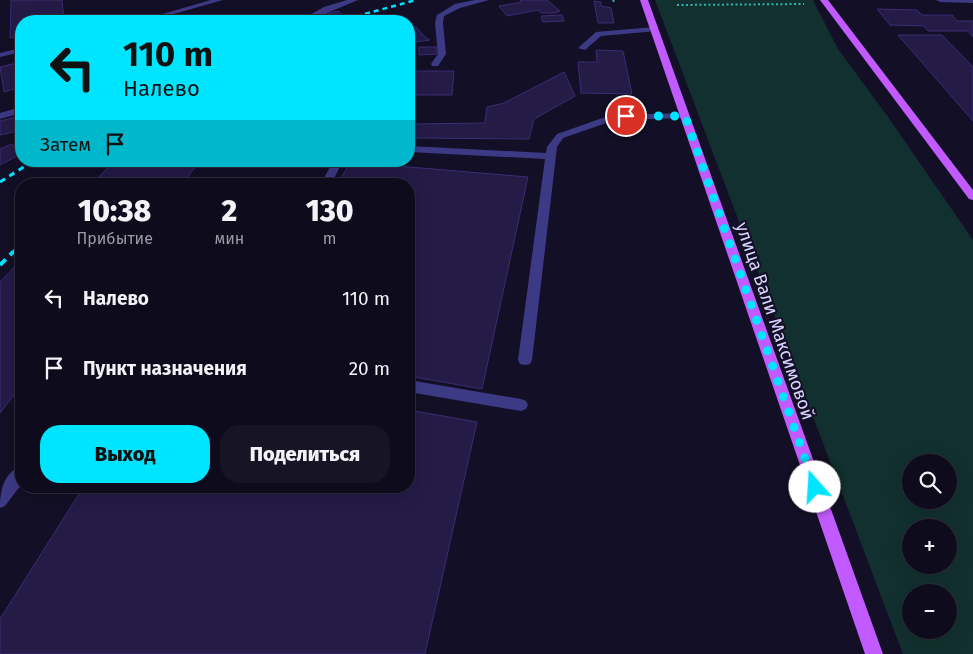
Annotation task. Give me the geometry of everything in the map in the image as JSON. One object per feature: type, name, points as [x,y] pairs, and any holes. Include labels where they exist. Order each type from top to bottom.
[{"type":"main road","name":"улица Вали Максимовой","points":[[644,0],[874,654]]},
{"type":"main road","points":[[824,0],[973,197]]},
{"type":"street","points":[[164,15],[219,0]]},
{"type":"street","points":[[315,15],[354,0]]},
{"type":"street","points":[[435,64],[442,54],[439,23],[441,15],[458,6],[485,0]]},
{"type":"street","points":[[940,0],[973,1]]},
{"type":"street","points":[[582,48],[600,34],[654,29]]},
{"type":"street","points":[[0,55],[15,51]]},
{"type":"street","points":[[0,116],[15,112]]},
{"type":"street","points":[[525,360],[552,147],[560,136],[606,119],[626,116],[685,116]]},
{"type":"street","points":[[415,149],[550,156]]},
{"type":"street","points":[[415,387],[521,405]]},
{"type":"street","points":[[0,501],[15,481]]},
{"type":"path","points":[[613,0],[614,4]]},
{"type":"path","points":[[677,5],[810,4]]},
{"type":"green space","points":[[655,0],[813,0],[838,49],[888,117],[973,240],[973,654],[903,654]]},
{"type":"building","points":[[11,0],[62,0],[63,15],[15,15],[15,37],[10,38]]},
{"type":"building","points":[[520,0],[547,0],[560,11],[541,13],[538,10],[507,16],[499,6],[522,2]]},
{"type":"building","points":[[594,1],[601,2],[601,6],[611,8],[614,23],[598,23]]},
{"type":"building","points":[[877,9],[917,10],[922,15],[952,15],[957,21],[973,21],[973,37],[968,31],[928,31],[924,26],[890,25]]},
{"type":"building","points":[[338,11],[343,15],[322,15]]},
{"type":"building","points":[[562,15],[564,21],[543,22],[541,16]]},
{"type":"building","points":[[415,27],[426,38],[430,40],[415,42]]},
{"type":"building","points":[[898,35],[942,35],[973,67],[973,121]]},
{"type":"building","points":[[419,47],[437,47],[437,54],[419,55]]},
{"type":"building","points":[[596,50],[623,51],[632,94],[581,93],[578,62],[597,62]]},
{"type":"building","points":[[15,63],[15,89],[4,92],[0,67]]},
{"type":"building","points":[[415,71],[454,71],[452,95],[415,95]]},
{"type":"building","points":[[564,72],[575,96],[534,119],[529,139],[415,138],[415,124],[485,123],[487,107],[504,103]]},
{"type":"building","points":[[15,117],[15,131],[0,135],[0,121]]},
{"type":"building","points":[[12,144],[15,147],[15,157],[0,165],[0,149]]},
{"type":"building","points":[[108,167],[195,167],[187,178],[98,178]]},
{"type":"building","points":[[347,167],[409,167],[528,177],[482,389],[415,377],[415,178],[341,178]]},
{"type":"building","points":[[15,266],[15,394],[0,413],[0,282]]},
{"type":"building","points":[[415,411],[477,422],[425,654],[0,654],[0,619],[80,493],[415,493]]},
{"type":"railway","points":[[361,15],[416,0]]},
{"type":"railway","points":[[0,182],[24,167]]},
{"type":"railway","points":[[0,265],[15,250]]},
{"type":"route","points":[[626,116],[685,116],[815,487]]}]
